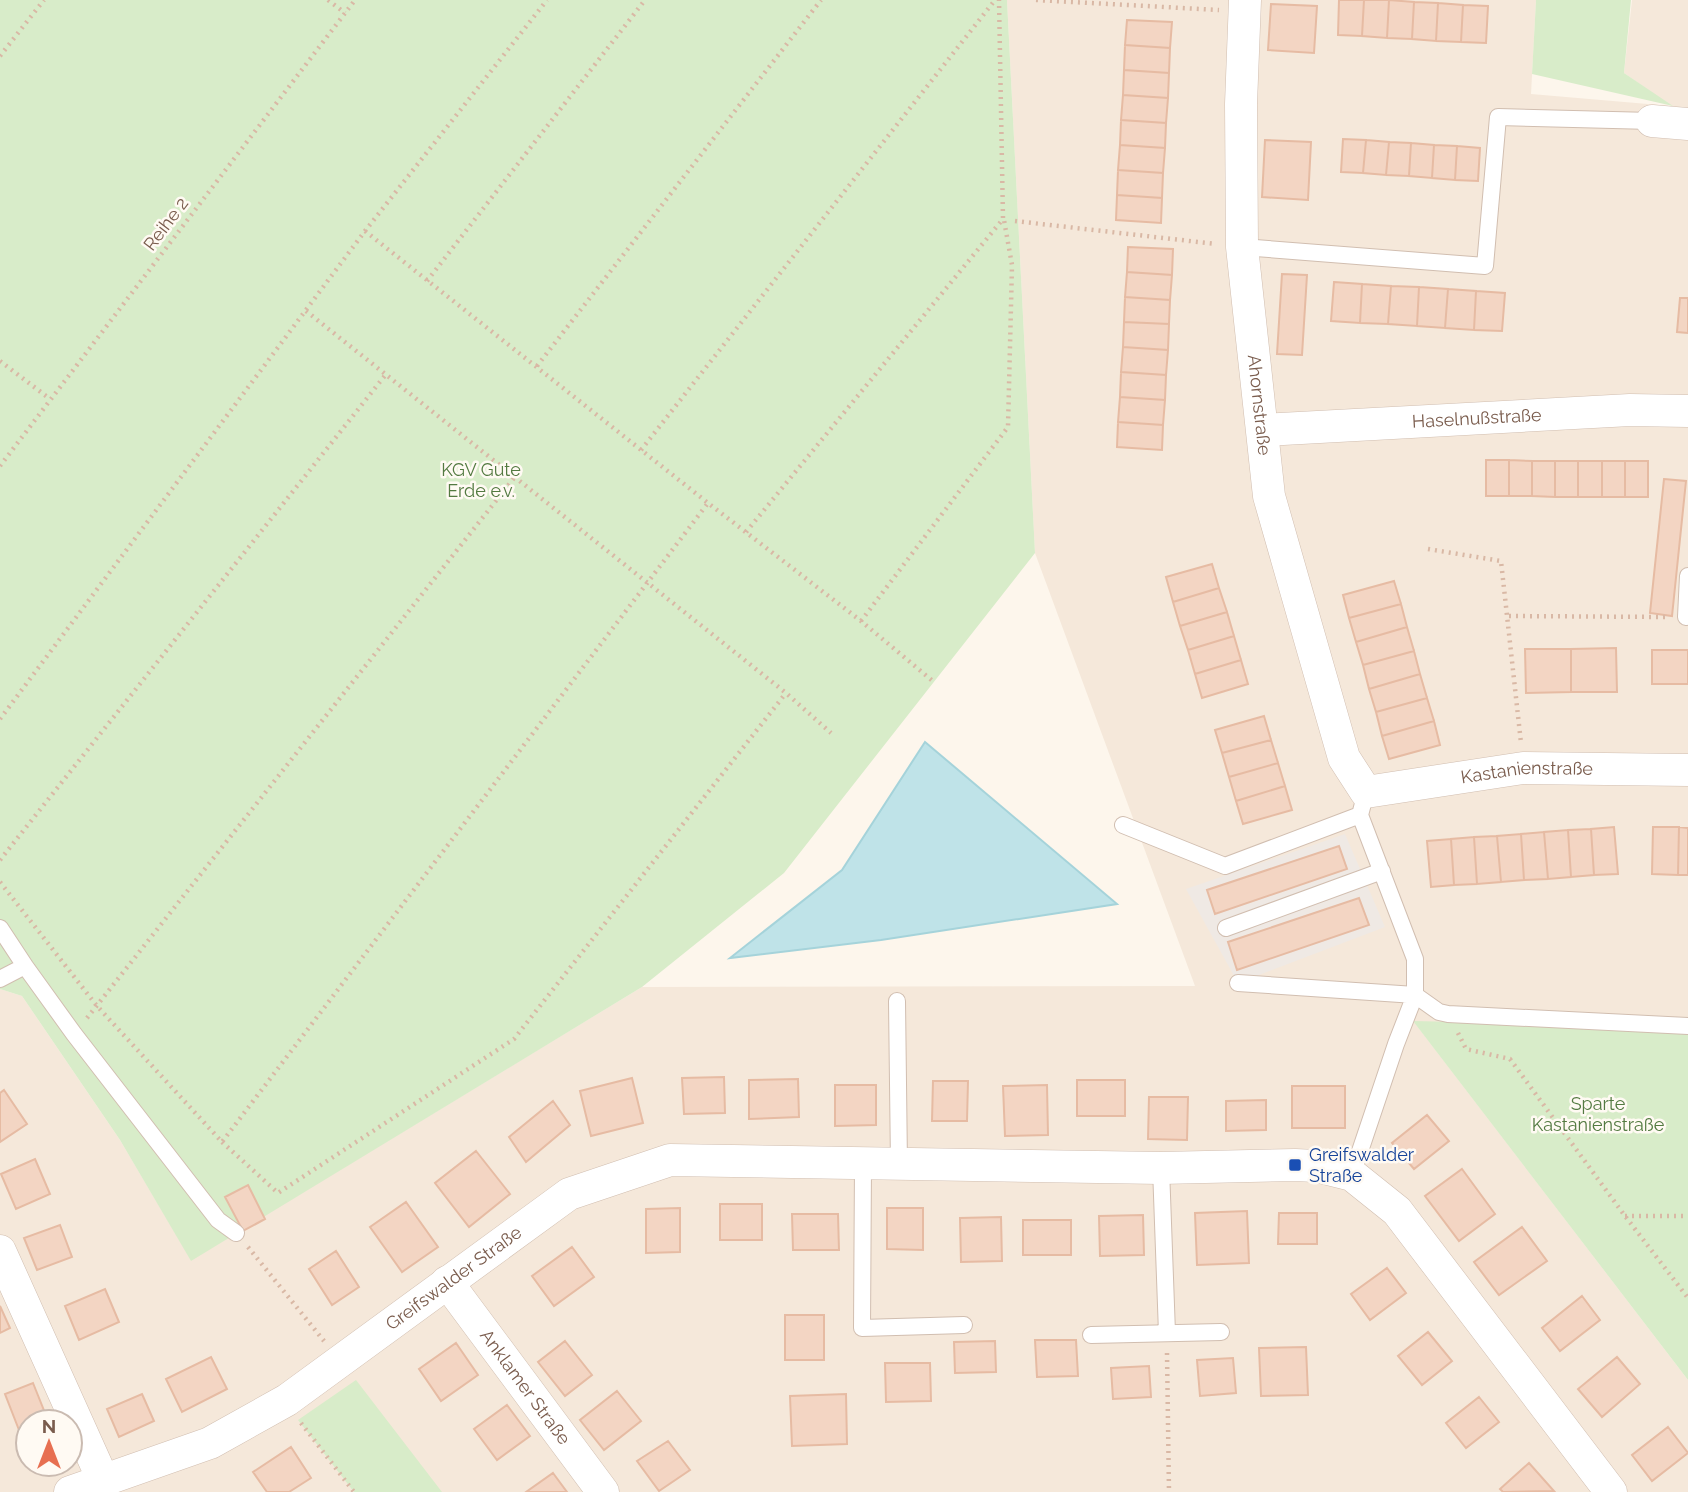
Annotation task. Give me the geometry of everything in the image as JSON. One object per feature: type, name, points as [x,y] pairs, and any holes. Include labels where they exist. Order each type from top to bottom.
[{"type":"street","name":"Ahornstraße","points":[[1244,6],[1241,104],[1242,247],[1269,496],[1344,758],[1363,804]]},
{"type":"street","points":[[1652,121],[1688,124]]},
{"type":"street","name":"Haselnußstraße","points":[[1263,430],[1630,410],[1688,411]]},
{"type":"street","name":"Kastanienstraße","points":[[1363,804],[1524,768],[1688,770]]},
{"type":"street","name":"Greifswalder Straße","points":[[70,1492],[210,1443],[287,1400],[569,1194],[670,1160],[1161,1168],[1306,1166],[1352,1175],[1397,1211],[1608,1491]]},
{"type":"street","points":[[0,1251],[104,1482]]},
{"type":"street","name":"Anklamer Straße","points":[[447,1282],[603,1492]]},
{"type":"lane","points":[[1242,247],[1485,265],[1498,117],[1652,121]]},
{"type":"lane","points":[[1686,617],[1688,576]]},
{"type":"lane","points":[[1123,825],[1225,866],[1363,804],[1382,871],[1415,959],[1415,995],[1352,1175]]},
{"type":"lane","points":[[1226,928],[1382,871]]},
{"type":"lane","points":[[0,928],[74,1034],[218,1220],[236,1233]]},
{"type":"lane","points":[[0,979],[25,966]]},
{"type":"lane","points":[[1238,983],[1415,995],[1439,1012],[1448,1014],[1688,1026]]},
{"type":"lane","points":[[897,1001],[899,1165]]},
{"type":"lane","points":[[863,1165],[862,1328],[964,1325]]},
{"type":"lane","points":[[1161,1168],[1167,1333]]},
{"type":"lane","points":[[1091,1335],[1221,1332]]},
{"type":"path","points":[[0,56],[44,0]]},
{"type":"path","points":[[328,0],[345,13]]},
{"type":"path","name":"Reihe 2","points":[[0,466],[355,0]]},
{"type":"path","points":[[0,719],[365,231],[547,0]]},
{"type":"path","points":[[428,281],[645,0]]},
{"type":"path","points":[[537,366],[821,0]]},
{"type":"path","points":[[641,450],[997,0]]},
{"type":"path","points":[[861,621],[1008,427],[1012,265],[1003,219],[997,0]]},
{"type":"path","points":[[1036,0],[1244,6]]},
{"type":"path","points":[[746,532],[1003,219]]},
{"type":"path","points":[[1015,220],[1242,247]]},
{"type":"path","points":[[365,231],[861,621],[935,683]]},
{"type":"path","points":[[306,311],[786,693],[831,733]]},
{"type":"path","points":[[0,361],[50,399]]},
{"type":"path","points":[[0,860],[387,373]]},
{"type":"path","points":[[74,1034],[514,478]]},
{"type":"path","points":[[222,1142],[708,503]]},
{"type":"path","points":[[1427,549],[1501,561],[1524,768]]},
{"type":"path","points":[[1509,616],[1686,617]]},
{"type":"path","points":[[0,882],[97,1006],[222,1142],[278,1194],[514,1039],[786,693]]},
{"type":"path","points":[[1448,1014],[1466,1049],[1510,1059],[1688,1298]]},
{"type":"path","points":[[1625,1216],[1688,1216]]},
{"type":"path","points":[[236,1233],[340,1361]]},
{"type":"path","points":[[1167,1333],[1169,1492]]},
{"type":"path","points":[[287,1400],[298,1419],[354,1492]]},
{"type":"shaded area","points":[[1007,0],[1536,0],[1531,94],[1671,106],[1624,73],[1632,0],[1688,0],[1688,1027],[1414,1022],[1688,1380],[1688,1492],[0,1492],[0,989],[22,996],[120,1140],[191,1260],[642,987],[1195,986],[1035,553]]},
{"type":"shaded area","points":[[1345,834],[1385,927],[1238,983],[1186,889]]},
{"type":"green space","name":"KGV Gute Erde e.v.","points":[[0,0],[1007,0],[1035,553],[784,873],[642,987],[191,1261],[120,1140],[22,996],[0,989]]},
{"type":"green space","points":[[1536,0],[1631,0],[1624,73],[1673,106],[1532,74]]},
{"type":"green space","name":"Sparte Kastanienstraße","points":[[1413,1021],[1688,1027],[1688,1380]]},
{"type":"green space","points":[[356,1380],[442,1492],[354,1492],[298,1420]]},
{"type":"water","points":[[925,742],[1117,904],[881,940],[730,958],[842,870]]},
{"type":"building","points":[[1339,0],[1364,0],[1362,36],[1338,35]]},
{"type":"building","points":[[1364,0],[1389,0],[1387,38],[1362,36]]},
{"type":"building","points":[[1389,0],[1414,2],[1412,39],[1387,38]]},
{"type":"building","points":[[1414,2],[1438,3],[1436,41],[1412,39]]},
{"type":"building","points":[[1438,3],[1463,5],[1461,42],[1436,41]]},
{"type":"building","points":[[1271,4],[1317,6],[1314,53],[1268,50]]},
{"type":"building","points":[[1463,5],[1488,6],[1486,43],[1461,42]]},
{"type":"building","points":[[1127,20],[1172,22],[1170,48],[1125,45]]},
{"type":"building","points":[[1125,45],[1170,48],[1169,73],[1124,70]]},
{"type":"building","points":[[1124,70],[1169,73],[1168,98],[1123,95]]},
{"type":"building","points":[[1123,95],[1168,98],[1166,123],[1121,120]]},
{"type":"building","points":[[1121,120],[1166,123],[1165,148],[1120,145]]},
{"type":"building","points":[[1343,139],[1366,140],[1363,173],[1341,172]]},
{"type":"building","points":[[1265,140],[1311,142],[1308,200],[1262,197]]},
{"type":"building","points":[[1366,140],[1389,142],[1386,175],[1363,173]]},
{"type":"building","points":[[1389,142],[1411,143],[1409,176],[1386,175]]},
{"type":"building","points":[[1411,143],[1434,145],[1432,178],[1409,176]]},
{"type":"building","points":[[1120,145],[1165,148],[1163,173],[1118,170]]},
{"type":"building","points":[[1434,145],[1457,146],[1455,180],[1432,178]]},
{"type":"building","points":[[1457,146],[1480,148],[1478,181],[1455,180]]},
{"type":"building","points":[[1118,170],[1163,173],[1162,198],[1117,195]]},
{"type":"building","points":[[1117,195],[1162,198],[1161,223],[1116,220]]},
{"type":"building","points":[[1128,247],[1173,249],[1172,275],[1127,272]]},
{"type":"building","points":[[1127,272],[1172,275],[1170,300],[1125,297]]},
{"type":"building","points":[[1282,274],[1307,275],[1302,355],[1277,354]]},
{"type":"building","points":[[1334,282],[1362,284],[1360,323],[1331,321]]},
{"type":"building","points":[[1362,284],[1391,286],[1388,324],[1360,323]]},
{"type":"building","points":[[1391,286],[1419,287],[1417,326],[1388,324]]},
{"type":"building","points":[[1419,287],[1448,289],[1445,328],[1417,326]]},
{"type":"building","points":[[1448,289],[1476,291],[1474,330],[1445,328]]},
{"type":"building","points":[[1476,291],[1505,293],[1502,331],[1474,330]]},
{"type":"building","points":[[1125,297],[1170,300],[1169,324],[1124,322]]},
{"type":"building","points":[[1680,298],[1688,298],[1688,333],[1677,332]]},
{"type":"building","points":[[1124,322],[1169,324],[1168,350],[1123,347]]},
{"type":"building","points":[[1123,347],[1168,350],[1166,375],[1121,372]]},
{"type":"building","points":[[1121,372],[1166,375],[1165,400],[1120,397]]},
{"type":"building","points":[[1120,397],[1165,400],[1163,425],[1118,422]]},
{"type":"building","points":[[1118,422],[1163,425],[1162,450],[1117,447]]},
{"type":"building","points":[[1486,460],[1509,460],[1509,496],[1486,496]]},
{"type":"building","points":[[1509,460],[1532,461],[1532,496],[1509,496]]},
{"type":"building","points":[[1532,461],[1555,461],[1555,497],[1532,496]]},
{"type":"building","points":[[1555,461],[1578,461],[1578,497],[1555,497]]},
{"type":"building","points":[[1578,461],[1602,461],[1602,497],[1578,497]]},
{"type":"building","points":[[1602,461],[1625,461],[1625,497],[1602,497]]},
{"type":"building","points":[[1625,461],[1648,461],[1648,497],[1625,497]]},
{"type":"building","points":[[1664,479],[1686,481],[1672,616],[1650,613]]},
{"type":"building","points":[[1212,564],[1219,588],[1173,602],[1166,577]]},
{"type":"building","points":[[1394,581],[1401,604],[1349,618],[1343,595]]},
{"type":"building","points":[[1219,588],[1227,612],[1180,626],[1173,602]]},
{"type":"building","points":[[1401,604],[1407,627],[1356,642],[1349,618]]},
{"type":"building","points":[[1227,612],[1234,636],[1188,650],[1180,626]]},
{"type":"building","points":[[1407,627],[1414,651],[1363,665],[1356,642]]},
{"type":"building","points":[[1234,636],[1241,660],[1195,674],[1188,650]]},
{"type":"building","points":[[1616,648],[1617,692],[1571,692],[1571,649]]},
{"type":"building","points":[[1525,649],[1571,649],[1571,692],[1526,693]]},
{"type":"building","points":[[1652,650],[1688,650],[1688,684],[1652,684]]},
{"type":"building","points":[[1414,651],[1420,674],[1369,689],[1363,665]]},
{"type":"building","points":[[1241,660],[1248,684],[1202,698],[1195,674]]},
{"type":"building","points":[[1420,674],[1427,698],[1376,712],[1369,689]]},
{"type":"building","points":[[1427,698],[1434,721],[1382,736],[1376,712]]},
{"type":"building","points":[[1264,716],[1271,740],[1222,753],[1215,730]]},
{"type":"building","points":[[1434,721],[1440,745],[1389,759],[1382,736]]},
{"type":"building","points":[[1271,740],[1278,763],[1229,777],[1222,753]]},
{"type":"building","points":[[1278,763],[1285,786],[1236,801],[1229,777]]},
{"type":"building","points":[[1285,786],[1292,810],[1243,824],[1236,801]]},
{"type":"building","points":[[1614,827],[1618,874],[1594,875],[1591,829]]},
{"type":"building","points":[[1653,827],[1679,827],[1678,875],[1652,874]]},
{"type":"building","points":[[1679,827],[1688,828],[1688,875],[1678,875]]},
{"type":"building","points":[[1591,829],[1594,875],[1571,877],[1568,830]]},
{"type":"building","points":[[1568,830],[1571,877],[1548,879],[1544,832]]},
{"type":"building","points":[[1544,832],[1548,879],[1524,880],[1521,834]]},
{"type":"building","points":[[1521,834],[1524,880],[1501,882],[1497,836]]},
{"type":"building","points":[[1497,836],[1501,882],[1477,884],[1474,837]]},
{"type":"building","points":[[1474,837],[1477,884],[1454,885],[1451,839]]},
{"type":"building","points":[[1451,839],[1454,885],[1431,887],[1427,841]]},
{"type":"building","points":[[1339,846],[1347,869],[1215,914],[1207,890]]},
{"type":"building","points":[[1359,898],[1369,925],[1237,970],[1228,942]]},
{"type":"building","points":[[724,1077],[725,1113],[684,1114],[682,1078]]},
{"type":"building","points":[[632,1078],[643,1123],[591,1136],[580,1091]]},
{"type":"building","points":[[798,1079],[799,1117],[749,1119],[749,1080]]},
{"type":"building","points":[[1077,1080],[1125,1080],[1125,1116],[1077,1116]]},
{"type":"building","points":[[933,1081],[968,1081],[967,1121],[932,1121]]},
{"type":"building","points":[[835,1085],[876,1085],[876,1125],[835,1126]]},
{"type":"building","points":[[1047,1085],[1048,1135],[1005,1136],[1003,1086]]},
{"type":"building","points":[[1292,1086],[1345,1086],[1345,1128],[1292,1128]]},
{"type":"building","points":[[4,1090],[27,1124],[0,1142],[0,1093]]},
{"type":"building","points":[[1149,1097],[1188,1097],[1187,1140],[1148,1139]]},
{"type":"building","points":[[1266,1100],[1266,1130],[1226,1131],[1226,1101]]},
{"type":"building","points":[[553,1101],[570,1125],[526,1162],[509,1137]]},
{"type":"building","points":[[1427,1115],[1449,1141],[1414,1169],[1392,1143]]},
{"type":"building","points":[[476,1151],[510,1194],[469,1227],[435,1183]]},
{"type":"building","points":[[35,1159],[50,1194],[16,1209],[1,1174]]},
{"type":"building","points":[[1462,1169],[1495,1214],[1459,1241],[1425,1196]]},
{"type":"building","points":[[248,1185],[265,1219],[243,1231],[225,1197]]},
{"type":"building","points":[[406,1202],[438,1247],[402,1272],[370,1227]]},
{"type":"building","points":[[720,1204],[762,1204],[762,1240],[720,1240]]},
{"type":"building","points":[[680,1208],[680,1252],[646,1253],[646,1209]]},
{"type":"building","points":[[887,1208],[923,1208],[923,1250],[887,1249]]},
{"type":"building","points":[[1247,1211],[1249,1263],[1197,1265],[1195,1213]]},
{"type":"building","points":[[1279,1213],[1317,1213],[1317,1244],[1278,1244]]},
{"type":"building","points":[[792,1214],[838,1214],[839,1250],[793,1250]]},
{"type":"building","points":[[1143,1215],[1144,1255],[1100,1256],[1099,1216]]},
{"type":"building","points":[[1001,1217],[1002,1261],[961,1262],[960,1218]]},
{"type":"building","points":[[1023,1220],[1071,1220],[1071,1255],[1023,1255]]},
{"type":"building","points":[[60,1225],[72,1257],[37,1270],[24,1238]]},
{"type":"building","points":[[1522,1227],[1547,1261],[1499,1295],[1474,1262]]},
{"type":"building","points":[[572,1247],[594,1277],[554,1306],[532,1276]]},
{"type":"building","points":[[336,1251],[359,1287],[332,1305],[309,1269]]},
{"type":"building","points":[[1387,1268],[1406,1293],[1370,1320],[1351,1294]]},
{"type":"building","points":[[105,1289],[119,1322],[79,1340],[65,1306]]},
{"type":"building","points":[[1582,1296],[1600,1320],[1560,1351],[1542,1328]]},
{"type":"building","points":[[0,1306],[10,1328],[0,1333]]},
{"type":"building","points":[[785,1315],[824,1315],[824,1360],[785,1360]]},
{"type":"building","points":[[1428,1332],[1452,1361],[1422,1385],[1398,1356]]},
{"type":"building","points":[[1035,1340],[1076,1340],[1078,1376],[1037,1377]]},
{"type":"building","points":[[565,1341],[592,1375],[565,1396],[538,1362]]},
{"type":"building","points":[[995,1341],[996,1372],[955,1373],[954,1342]]},
{"type":"building","points":[[456,1343],[478,1375],[441,1401],[419,1369]]},
{"type":"building","points":[[1306,1347],[1308,1395],[1261,1396],[1259,1348]]},
{"type":"building","points":[[211,1357],[227,1389],[182,1412],[166,1379]]},
{"type":"building","points":[[1617,1357],[1640,1384],[1602,1417],[1578,1389]]},
{"type":"building","points":[[1233,1358],[1236,1393],[1200,1396],[1197,1360]]},
{"type":"building","points":[[885,1363],[930,1363],[931,1401],[886,1402]]},
{"type":"building","points":[[1149,1366],[1151,1397],[1113,1399],[1111,1368]]},
{"type":"building","points":[[33,1383],[43,1408],[14,1408],[14,1417],[5,1394]]},
{"type":"building","points":[[617,1391],[641,1421],[604,1450],[580,1420]]},
{"type":"building","points":[[142,1394],[154,1421],[119,1437],[107,1409]]},
{"type":"building","points":[[846,1394],[847,1444],[792,1446],[790,1396]]},
{"type":"building","points":[[1479,1397],[1499,1422],[1466,1448],[1446,1423]]},
{"type":"building","points":[[507,1405],[530,1436],[497,1460],[474,1429]]},
{"type":"building","points":[[1668,1427],[1688,1453],[1652,1481],[1632,1455]]},
{"type":"building","points":[[668,1441],[690,1470],[659,1491],[637,1461]]},
{"type":"building","points":[[291,1447],[311,1478],[289,1492],[267,1492],[253,1472]]},
{"type":"building","points":[[1529,1463],[1554,1491],[1503,1492],[1500,1489]]},
{"type":"building","points":[[553,1473],[567,1492],[526,1492]]},
{"type":"place","name":"Greifswalder Straße","points":[[1295,1165]]}]
